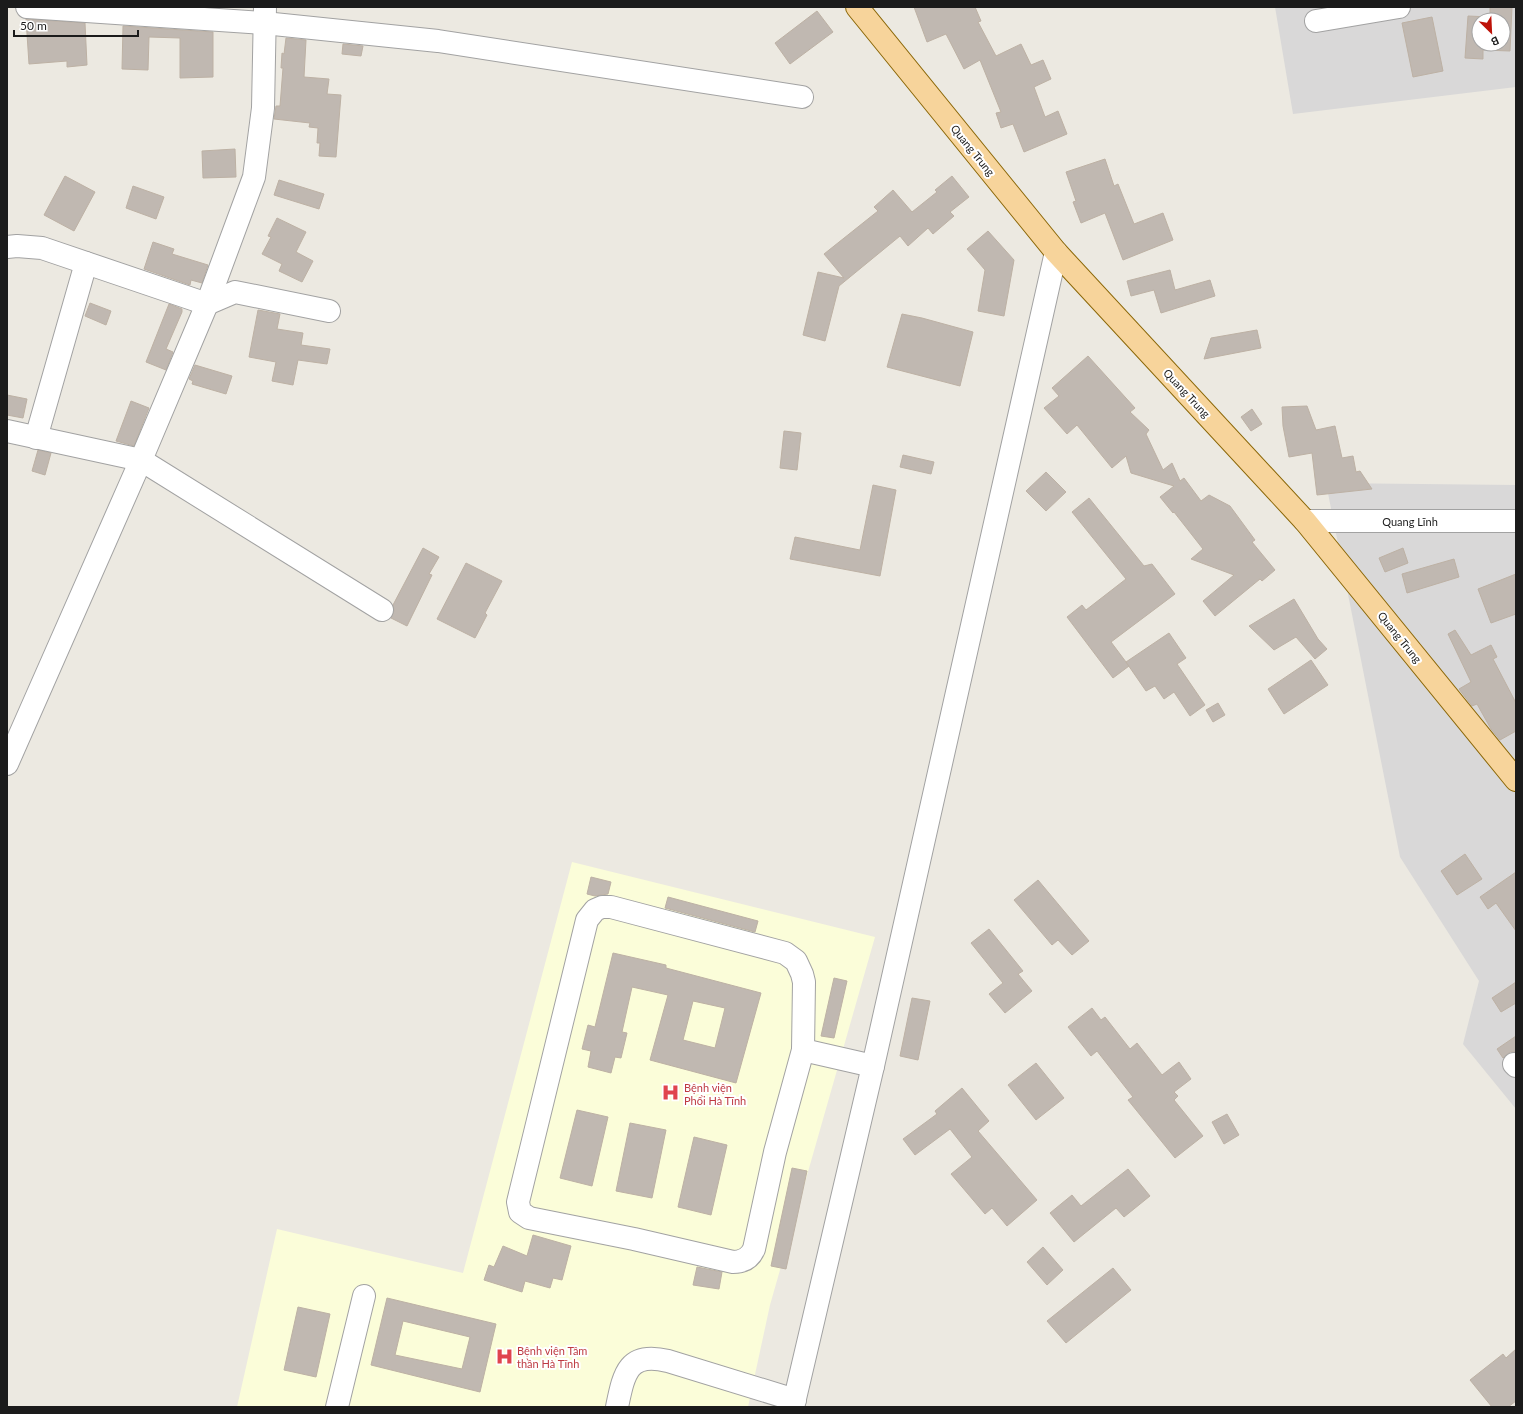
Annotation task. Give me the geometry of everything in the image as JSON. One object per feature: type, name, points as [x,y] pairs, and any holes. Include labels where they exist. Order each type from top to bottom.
[{"type":"main road","name":"Quang Trung","points":[[857,7],[1056,252],[1305,520],[1516,780]]},
{"type":"street","points":[[27,7],[265,15],[802,97]]},
{"type":"street","points":[[1316,21],[1390,8]]},
{"type":"street","points":[[7,764],[141,460],[207,304],[254,177],[263,108],[265,15]]},
{"type":"street","points":[[7,247],[42,248],[207,304],[235,292],[329,311]]},
{"type":"street","points":[[617,1407],[621,1389],[628,1371],[636,1362],[648,1358],[668,1361],[794,1404],[873,1066],[1056,252]]},
{"type":"street","points":[[36,438],[86,263]]},
{"type":"street","points":[[7,431],[141,460],[382,610]]},
{"type":"street","name":"Quang Lĩnh","points":[[1305,520],[1515,523]]},
{"type":"street","points":[[602,907],[611,907],[785,953],[793,958],[802,974],[804,982],[803,1050],[775,1152],[754,1249],[748,1258],[743,1261],[733,1262],[634,1239],[529,1218],[520,1212],[518,1202],[587,920],[595,910],[602,907]]},
{"type":"street","points":[[803,1050],[873,1066]]},
{"type":"street","points":[[337,1407],[364,1296]]},
{"type":"shaded area","points":[[1275,7],[1516,7],[1516,87],[1293,114]]},
{"type":"shaded area","points":[[1326,483],[1516,485],[1516,1109],[1463,1044],[1479,981],[1400,857]]},
{"type":"shaded area","name":"Bệnh viện Phổi Hà Tĩnh","points":[[572,862],[875,937],[770,1305],[748,1407],[237,1407],[277,1229],[463,1273]]},
{"type":"building","points":[[914,7],[975,7],[981,21],[978,22],[996,56],[1021,44],[1031,65],[1043,60],[1051,79],[1034,87],[1045,117],[1058,111],[1067,134],[1024,152],[1013,124],[1001,128],[996,113],[1001,112],[980,60],[964,69],[946,34],[927,42]]},
{"type":"building","points":[[1490,7],[1512,7],[1511,29],[1511,12],[1490,12]]},
{"type":"building","points":[[817,11],[833,32],[790,64],[775,43]]},
{"type":"building","points":[[1468,16],[1471,16],[1471,52],[1483,52],[1483,59],[1465,58]]},
{"type":"building","points":[[1432,17],[1443,71],[1413,77],[1402,23]]},
{"type":"building","points":[[26,19],[85,23],[87,65],[67,67],[67,61],[29,64]]},
{"type":"building","points":[[123,26],[213,32],[213,77],[180,78],[180,38],[149,37],[148,70],[122,69]]},
{"type":"building","points":[[286,38],[306,40],[304,77],[329,79],[327,94],[341,95],[336,157],[319,156],[320,143],[317,143],[318,128],[309,127],[310,123],[274,119],[276,106],[280,106],[283,68],[281,68],[282,53],[284,54]]},
{"type":"building","points":[[343,44],[363,46],[361,56],[342,54]]},
{"type":"building","points":[[235,149],[236,177],[203,178],[202,151]]},
{"type":"building","points":[[1105,159],[1114,186],[1118,184],[1134,224],[1163,213],[1173,240],[1123,260],[1105,213],[1081,223],[1073,202],[1076,201],[1066,172]]},
{"type":"building","points":[[65,176],[95,192],[74,231],[44,215]]},
{"type":"building","points":[[952,176],[969,197],[950,212],[954,216],[933,234],[928,228],[908,246],[900,236],[839,286],[825,341],[803,335],[818,272],[844,278],[824,254],[878,211],[874,207],[893,190],[912,212],[937,192],[935,190]]},
{"type":"building","points":[[279,180],[324,194],[319,209],[274,195]]},
{"type":"building","points":[[133,186],[164,197],[156,219],[126,208]]},
{"type":"building","points":[[277,218],[306,232],[296,252],[313,261],[302,282],[279,271],[282,264],[262,254],[271,237],[268,236]]},
{"type":"building","points":[[988,231],[1014,260],[1004,316],[978,311],[985,270],[967,249]]},
{"type":"building","points":[[153,242],[174,249],[172,254],[208,265],[202,283],[191,280],[190,285],[144,269]]},
{"type":"building","points":[[1170,270],[1175,290],[1210,280],[1215,296],[1161,313],[1154,290],[1131,296],[1127,281]]},
{"type":"building","points":[[90,303],[111,311],[106,325],[85,316]]},
{"type":"building","points":[[169,304],[182,309],[182,312],[166,349],[173,352],[166,370],[146,362]]},
{"type":"building","points":[[258,310],[280,314],[277,329],[303,333],[301,345],[330,349],[327,364],[298,360],[293,385],[272,381],[276,362],[249,357]]},
{"type":"building","points":[[902,314],[973,332],[960,386],[887,367]]},
{"type":"building","points":[[1257,330],[1261,348],[1204,359],[1211,338]]},
{"type":"building","points":[[1088,356],[1135,408],[1130,412],[1149,430],[1146,434],[1163,470],[1172,463],[1180,481],[1184,478],[1201,501],[1209,495],[1230,506],[1255,540],[1252,542],[1275,570],[1262,581],[1260,579],[1215,616],[1203,601],[1234,575],[1191,559],[1203,549],[1174,512],[1173,513],[1160,497],[1174,486],[1131,473],[1126,456],[1112,468],[1077,425],[1067,434],[1044,408],[1059,396],[1052,388]]},
{"type":"building","points":[[195,365],[232,376],[226,394],[192,384],[193,381],[189,379]]},
{"type":"building","points":[[7,395],[27,399],[23,418],[7,415]]},
{"type":"building","points":[[131,401],[149,408],[134,446],[116,441]]},
{"type":"building","points":[[1307,406],[1316,430],[1335,426],[1342,458],[1353,456],[1356,472],[1360,471],[1372,489],[1317,495],[1312,453],[1289,457],[1283,426],[1282,407]]},
{"type":"building","points":[[1252,409],[1262,424],[1251,431],[1241,417]]},
{"type":"building","points":[[784,431],[801,433],[797,470],[780,468]]},
{"type":"building","points":[[38,450],[51,453],[45,475],[32,471]]},
{"type":"building","points":[[903,455],[934,462],[931,474],[900,467]]},
{"type":"building","points":[[1046,472],[1066,492],[1046,511],[1026,491]]},
{"type":"building","points":[[873,485],[896,490],[880,576],[790,559],[795,537],[860,550]]},
{"type":"building","points":[[1089,498],[1144,566],[1152,564],[1175,594],[1111,642],[1129,666],[1113,678],[1067,617],[1082,605],[1086,610],[1126,579],[1072,512]]},
{"type":"building","points":[[423,548],[439,557],[429,574],[432,575],[407,626],[391,618],[394,611],[393,605]]},
{"type":"building","points":[[1403,548],[1408,563],[1385,572],[1379,558]]},
{"type":"building","points":[[1454,559],[1459,577],[1407,593],[1402,574]]},
{"type":"building","points":[[466,563],[502,581],[485,613],[487,615],[475,638],[437,619]]},
{"type":"building","points":[[1516,574],[1516,614],[1491,623],[1478,589]]},
{"type":"building","points":[[1294,599],[1318,639],[1327,649],[1315,659],[1296,637],[1274,650],[1249,626]]},
{"type":"building","points":[[1455,630],[1471,655],[1491,645],[1497,657],[1493,659],[1516,703],[1516,731],[1500,740],[1491,729],[1477,704],[1472,706],[1459,689],[1471,682],[1448,634]]},
{"type":"building","points":[[1169,633],[1186,658],[1177,664],[1205,705],[1190,716],[1174,692],[1164,699],[1155,686],[1146,691],[1126,662]]},
{"type":"building","points":[[1311,660],[1328,685],[1284,714],[1268,689]]},
{"type":"building","points":[[1218,703],[1225,715],[1213,722],[1206,710]]},
{"type":"building","points":[[1465,854],[1482,879],[1457,895],[1441,871]]},
{"type":"building","points":[[1516,872],[1516,931],[1496,903],[1488,909],[1480,897]]},
{"type":"building","points":[[591,877],[611,882],[608,894],[595,896],[587,894]]},
{"type":"building","points":[[1038,880],[1089,941],[1072,955],[1058,940],[1052,945],[1014,900]]},
{"type":"building","points":[[668,897],[758,921],[755,932],[665,908]]},
{"type":"building","points":[[989,929],[1023,971],[1018,974],[1032,991],[1005,1013],[989,994],[1003,983],[971,943]]},
{"type":"building","points":[[613,953],[666,965],[666,968],[761,993],[736,1083],[650,1060],[668,995],[632,987],[622,1032],[627,1033],[621,1058],[615,1057],[611,1073],[588,1067],[591,1051],[582,1049],[588,1025],[595,1027]],"holes":[[[693,1001],[725,1008],[715,1048],[683,1040]]]},
{"type":"building","points":[[834,978],[847,981],[834,1038],[821,1036]]},
{"type":"building","points":[[1516,982],[1516,1003],[1501,1012],[1492,998]]},
{"type":"building","points":[[912,998],[930,1001],[918,1060],[900,1056]]},
{"type":"building","points":[[1092,1008],[1101,1020],[1105,1017],[1130,1049],[1137,1043],[1162,1075],[1179,1062],[1191,1079],[1174,1092],[1178,1096],[1174,1100],[1203,1136],[1175,1158],[1128,1100],[1133,1097],[1097,1051],[1091,1056],[1068,1027]]},
{"type":"building","points":[[1516,1036],[1516,1052],[1510,1052],[1503,1058],[1497,1049]]},
{"type":"building","points":[[1036,1063],[1064,1098],[1036,1120],[1008,1085]]},
{"type":"building","points":[[962,1088],[989,1121],[978,1131],[1037,1200],[1007,1226],[992,1208],[985,1214],[951,1174],[972,1157],[950,1129],[915,1155],[903,1139],[937,1114],[935,1111]]},
{"type":"building","points":[[577,1110],[608,1117],[592,1186],[560,1178]]},
{"type":"building","points":[[1227,1114],[1239,1135],[1224,1144],[1212,1122]]},
{"type":"building","points":[[630,1123],[666,1130],[652,1198],[616,1191]]},
{"type":"building","points":[[694,1137],[727,1145],[711,1215],[678,1207]]},
{"type":"building","points":[[792,1168],[807,1171],[786,1269],[771,1266]]},
{"type":"building","points":[[1128,1169],[1150,1196],[1124,1217],[1116,1208],[1074,1242],[1050,1213],[1072,1195],[1081,1206]]},
{"type":"building","points":[[533,1235],[571,1246],[562,1280],[553,1278],[550,1288],[525,1281],[522,1292],[484,1280],[489,1265],[494,1267],[503,1246],[527,1256]]},
{"type":"building","points":[[1043,1247],[1063,1270],[1047,1285],[1027,1262]]},
{"type":"building","points":[[697,1267],[722,1272],[719,1289],[693,1285]]},
{"type":"building","points":[[1113,1268],[1131,1290],[1066,1343],[1047,1321]]},
{"type":"building","points":[[387,1298],[496,1324],[480,1392],[371,1365]],"holes":[[[403,1321],[470,1337],[462,1369],[395,1355]]]},
{"type":"building","points":[[298,1307],[330,1314],[316,1377],[284,1370]]},
{"type":"building","points":[[1516,1349],[1516,1401],[1508,1407],[1492,1407],[1470,1380],[1503,1354],[1506,1358]]},
{"type":"place","name":"Bệnh viện Phổi Hà Tĩnh","points":[[671,1093]]},
{"type":"place","name":"Bệnh viện Tâm thần Hà Tĩnh","points":[[504,1356]]}]
